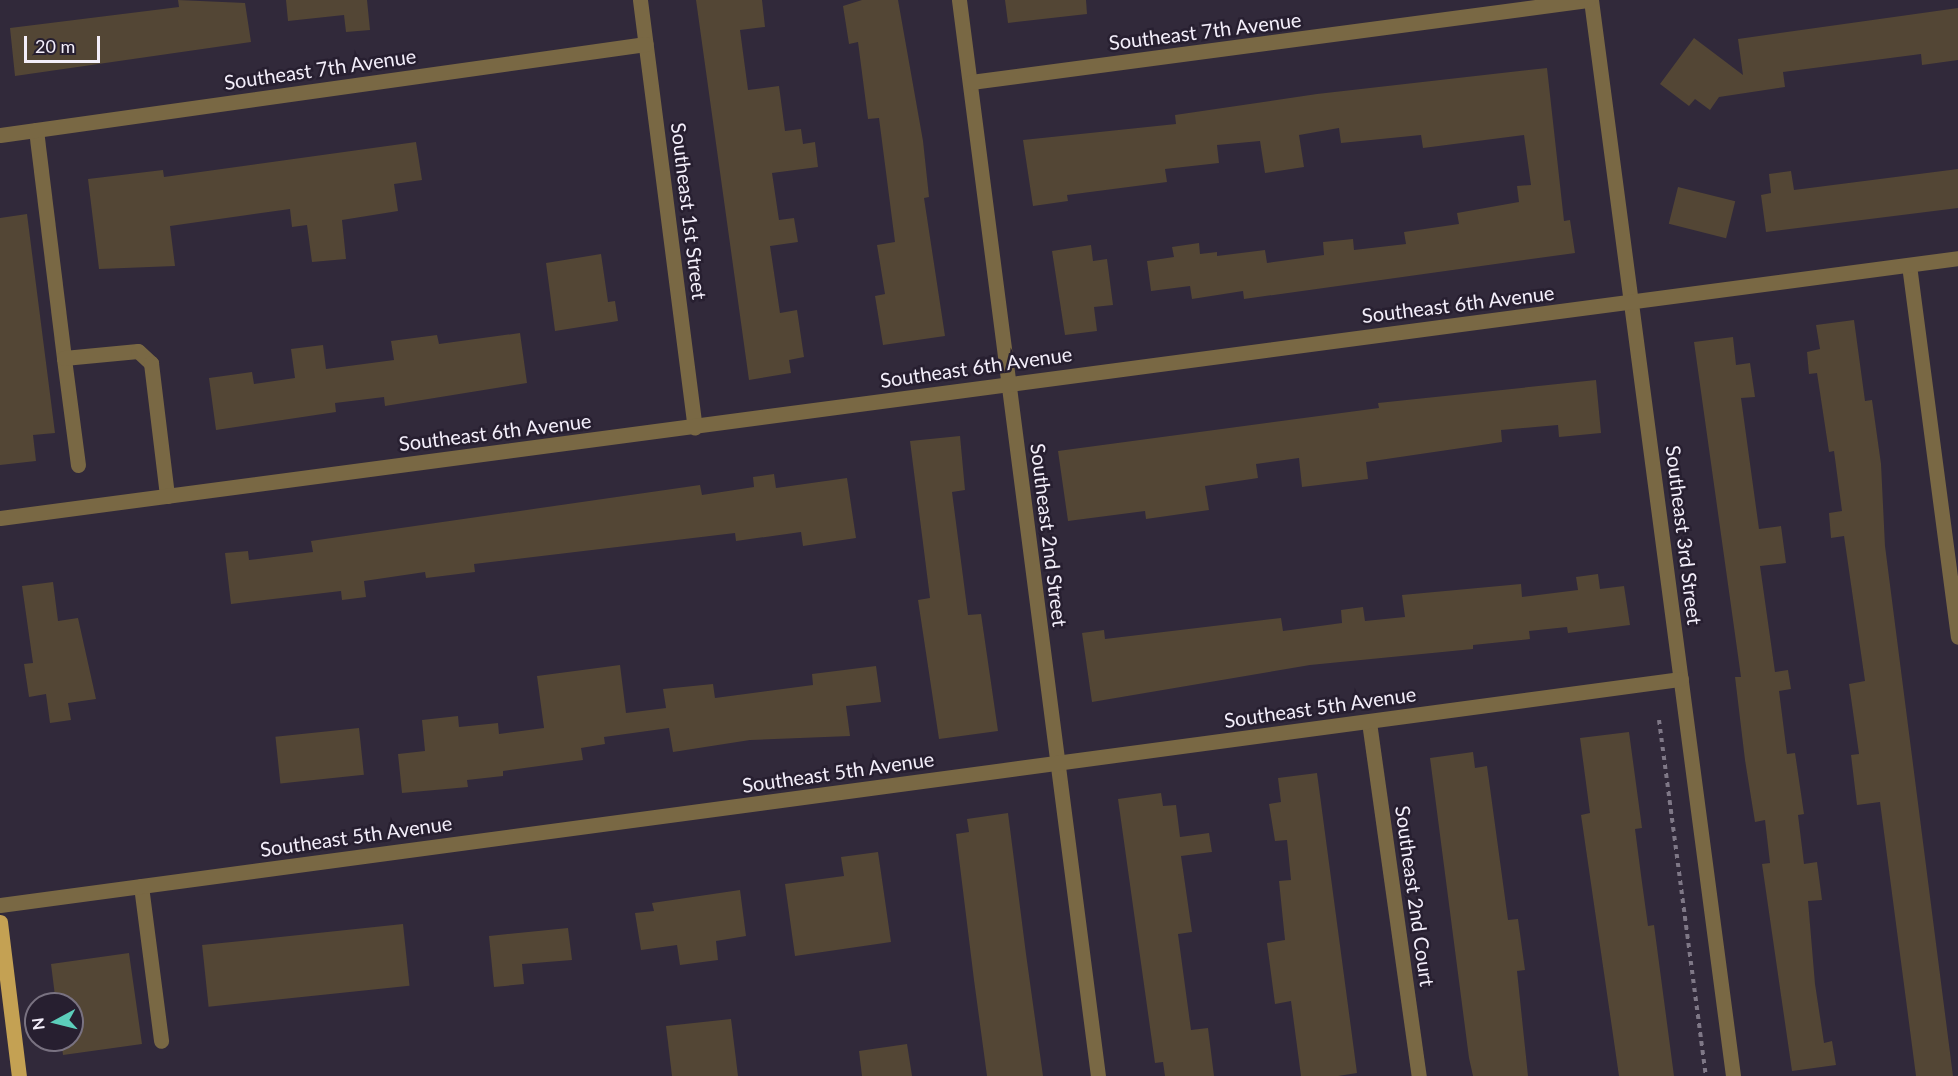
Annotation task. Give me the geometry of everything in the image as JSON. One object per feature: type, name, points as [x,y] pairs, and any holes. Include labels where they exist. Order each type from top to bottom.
[{"type":"main road","points":[[0,922],[20,1076]]},
{"type":"street","name":"Southeast 1st Street","points":[[640,0],[695,427]]},
{"type":"street","name":"Southeast 2nd Street","points":[[959,0],[1098,1076]]},
{"type":"street","name":"Southeast 7th Avenue","points":[[971,82],[1589,0]]},
{"type":"street","name":"Southeast 3rd Street","points":[[1589,0],[1633,302],[1733,1076]]},
{"type":"street","name":"Southeast 7th Avenue","points":[[0,135],[646,44]]},
{"type":"street","points":[[36,130],[78,465]]},
{"type":"street","name":"Southeast 6th Avenue","points":[[0,518],[1958,258]]},
{"type":"street","points":[[1909,265],[1958,637]]},
{"type":"street","points":[[64,358],[129,350],[144,354],[151,363],[167,496]]},
{"type":"street","name":"Southeast 5th Avenue","points":[[0,905],[1681,679]]},
{"type":"street","name":"Southeast 2nd Court","points":[[1370,722],[1419,1076]]},
{"type":"street","points":[[141,886],[161,1041]]},
{"type":"path","points":[[1659,720],[1706,1076]]},
{"type":"building","points":[[178,0],[245,3],[251,42],[15,76],[10,28],[179,7]]},
{"type":"building","points":[[286,0],[367,0],[370,30],[346,32],[344,15],[288,21]]},
{"type":"building","points":[[696,0],[762,0],[765,27],[740,30],[748,90],[779,86],[785,131],[801,129],[803,144],[815,142],[818,167],[772,173],[779,220],[794,218],[798,242],[770,246],[780,313],[797,310],[804,357],[789,360],[791,373],[749,380]]},
{"type":"building","points":[[862,0],[898,0],[923,141],[929,197],[924,198],[945,336],[883,345],[875,296],[885,294],[877,245],[895,242],[879,118],[868,119],[858,42],[849,44],[843,6]]},
{"type":"building","points":[[1005,0],[1086,0],[1087,14],[1008,23]]},
{"type":"building","points":[[1958,8],[1958,60],[1922,65],[1921,54],[1783,72],[1785,87],[1719,97],[1710,110],[1695,99],[1689,106],[1660,84],[1694,38],[1743,75],[1738,39]]},
{"type":"building","points":[[1547,68],[1564,221],[1570,220],[1575,253],[1244,299],[1243,291],[1192,299],[1190,286],[1151,291],[1147,261],[1174,257],[1172,247],[1199,243],[1200,254],[1217,252],[1217,256],[1265,250],[1267,263],[1324,255],[1323,242],[1353,239],[1354,250],[1406,244],[1404,232],[1459,224],[1457,213],[1519,202],[1517,186],[1531,185],[1524,135],[1423,148],[1421,135],[1341,143],[1339,128],[1299,135],[1304,167],[1265,173],[1260,141],[1217,145],[1219,163],[1165,169],[1167,182],[1067,195],[1068,201],[1033,206],[1023,140],[1176,124],[1175,115],[1317,94]]},
{"type":"building","points":[[416,142],[422,180],[394,184],[398,211],[342,220],[346,259],[312,262],[307,225],[292,227],[290,209],[170,226],[175,266],[99,269],[88,179],[163,170],[164,177]]},
{"type":"building","points":[[1958,169],[1958,208],[1766,232],[1761,195],[1771,193],[1769,174],[1791,171],[1794,190]]},
{"type":"building","points":[[1678,187],[1735,201],[1726,238],[1669,224]]},
{"type":"building","points":[[27,214],[55,433],[33,435],[36,461],[0,465],[0,218]]},
{"type":"building","points":[[1091,245],[1093,261],[1107,259],[1113,305],[1094,307],[1097,331],[1065,335],[1052,251]]},
{"type":"building","points":[[601,254],[608,302],[615,301],[618,321],[555,331],[546,263]]},
{"type":"building","points":[[1854,320],[1865,401],[1872,400],[1881,464],[1885,546],[1953,1076],[1916,1076],[1880,802],[1857,805],[1851,755],[1859,754],[1849,684],[1865,681],[1844,536],[1831,538],[1829,513],[1842,511],[1834,451],[1829,452],[1817,373],[1809,374],[1807,352],[1820,349],[1816,325]]},
{"type":"building","points":[[520,333],[527,383],[385,406],[384,397],[335,403],[336,412],[216,430],[209,378],[252,372],[254,384],[295,378],[291,349],[323,345],[326,369],[394,360],[391,341],[437,335],[439,344]]},
{"type":"building","points":[[1733,337],[1736,365],[1750,363],[1755,397],[1741,398],[1759,529],[1781,526],[1786,563],[1760,566],[1775,672],[1788,670],[1791,689],[1779,691],[1787,754],[1795,753],[1804,814],[1798,815],[1804,864],[1817,862],[1822,900],[1808,901],[1815,984],[1824,1043],[1832,1041],[1836,1065],[1792,1071],[1762,864],[1770,863],[1765,820],[1755,822],[1745,760],[1735,677],[1741,677],[1694,342]]},
{"type":"building","points":[[1596,380],[1601,433],[1559,437],[1558,425],[1501,430],[1502,442],[1366,462],[1368,479],[1302,487],[1299,458],[1256,464],[1258,478],[1205,486],[1209,510],[1146,519],[1145,511],[1068,521],[1058,451],[1379,408],[1378,403]]},
{"type":"building","points":[[960,436],[965,490],[952,492],[968,615],[981,614],[998,731],[939,739],[918,600],[930,598],[910,441]]},
{"type":"building","points":[[774,474],[776,488],[847,478],[856,538],[803,546],[801,532],[736,541],[735,533],[474,564],[475,572],[426,578],[425,572],[364,581],[366,597],[342,600],[341,591],[231,604],[225,553],[248,551],[249,560],[313,552],[311,541],[700,485],[702,495],[754,487],[753,477]]},
{"type":"building","points":[[1598,574],[1600,589],[1624,586],[1630,625],[1568,633],[1567,627],[1529,631],[1530,639],[1473,645],[1473,649],[1310,665],[1092,702],[1082,633],[1104,630],[1105,639],[1281,618],[1283,631],[1342,623],[1341,610],[1363,607],[1365,621],[1405,617],[1402,595],[1521,584],[1522,597],[1578,590],[1576,577]]},
{"type":"building","points":[[53,582],[58,621],[78,618],[96,699],[68,703],[71,720],[50,723],[46,694],[29,697],[24,664],[33,663],[22,586]]},
{"type":"building","points":[[620,665],[626,713],[666,708],[663,689],[713,684],[715,698],[813,685],[812,674],[876,666],[881,702],[846,706],[850,736],[750,740],[673,752],[669,728],[604,737],[605,744],[581,748],[583,760],[503,771],[503,776],[467,780],[468,787],[402,793],[398,754],[425,751],[422,720],[458,716],[459,727],[498,723],[499,734],[544,728],[537,676]]},
{"type":"building","points":[[359,728],[364,775],[280,784],[275,737]]},
{"type":"building","points":[[1629,732],[1642,828],[1635,829],[1641,875],[1648,926],[1654,925],[1674,1076],[1619,1076],[1581,815],[1590,813],[1580,738]]},
{"type":"building","points":[[1473,752],[1475,768],[1487,766],[1508,920],[1518,919],[1525,970],[1517,971],[1528,1076],[1473,1076],[1469,1058],[1430,758]]},
{"type":"building","points":[[1317,773],[1357,1073],[1338,1076],[1301,1076],[1291,1001],[1275,1004],[1267,943],[1285,940],[1279,881],[1291,880],[1287,840],[1275,841],[1269,804],[1281,802],[1278,778]]},
{"type":"building","points":[[1161,793],[1163,806],[1176,805],[1180,837],[1209,833],[1212,852],[1181,856],[1192,932],[1178,934],[1191,1030],[1208,1028],[1214,1076],[1165,1076],[1163,1062],[1155,1063],[1118,799]]},
{"type":"building","points":[[1008,813],[1043,1076],[987,1076],[974,980],[956,834],[969,832],[967,819]]},
{"type":"building","points":[[878,852],[891,942],[795,956],[785,884],[844,876],[841,857]]},
{"type":"building","points":[[740,890],[746,936],[716,941],[718,960],[680,965],[677,945],[641,950],[635,913],[654,911],[652,903]]},
{"type":"building","points":[[403,924],[409,986],[209,1007],[202,945]]},
{"type":"building","points":[[568,928],[572,960],[522,964],[524,984],[494,987],[489,936]]},
{"type":"building","points":[[129,953],[142,1044],[63,1055],[63,1052],[84,1052],[84,992],[54,992],[51,964]]},
{"type":"building","points":[[731,1019],[738,1076],[672,1076],[666,1026]]},
{"type":"building","points":[[907,1044],[912,1076],[862,1076],[859,1051]]}]
